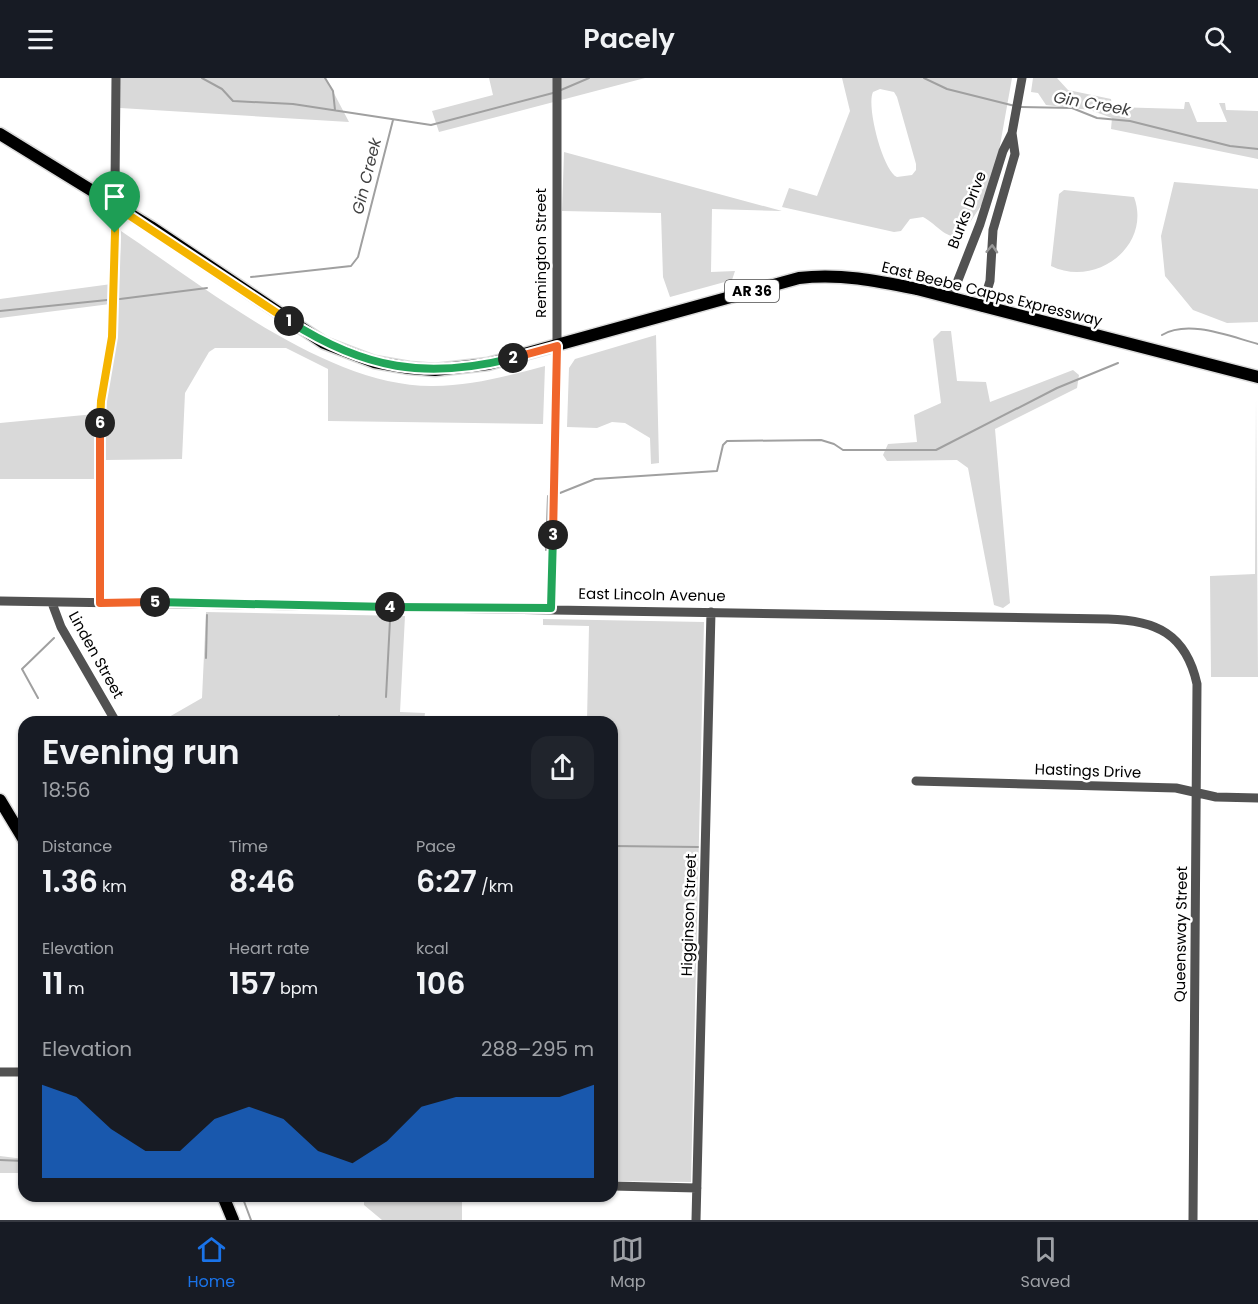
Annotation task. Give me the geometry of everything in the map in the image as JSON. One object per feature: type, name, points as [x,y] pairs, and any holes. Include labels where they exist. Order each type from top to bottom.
[{"type":"main road","name":"East Beebe Capps Expressway","points":[[0,134],[115,206],[324,343],[374,362],[444,369],[488,364],[799,278],[835,276],[869,279],[951,298],[1258,377]]},
{"type":"main road","points":[[0,800],[18,830]]},
{"type":"main road","points":[[226,1202],[233,1220]]},
{"type":"street","points":[[100,603],[100,410],[112,337],[116,78]]},
{"type":"street","name":"Remington Street","points":[[551,608],[557,346],[557,78]]},
{"type":"street","name":"Burks Drive","points":[[951,298],[981,224],[1003,151],[1012,133],[1021,81]]},
{"type":"street","name":"Burks Drive","points":[[982,307],[990,281],[993,230],[1015,154],[1012,133]]},
{"type":"street","name":"East Lincoln Avenue","points":[[0,601],[1132,619],[1151,624],[1171,636],[1185,650]]},
{"type":"street","name":"Linden Street","points":[[52,603],[61,627],[113,716]]},
{"type":"street","name":"Higginson Street","points":[[696,1220],[711,612]]},
{"type":"street","name":"Queensway Street","points":[[1185,650],[1197,684],[1198,793],[1192,1102],[1193,1220]]},
{"type":"street","name":"Hastings Drive","points":[[916,781],[1176,788],[1216,797],[1258,798]]},
{"type":"street","points":[[0,1072],[18,1072]]},
{"type":"street","points":[[618,1186],[697,1188]]},
{"type":"shaded area","points":[[119,78],[326,78],[349,122],[120,108]]},
{"type":"shaded area","points":[[489,78],[645,78],[439,132],[432,111],[493,95]]},
{"type":"shaded area","points":[[842,78],[1012,78],[999,151],[986,198],[961,236],[945,233],[923,217],[910,219],[901,231],[894,232],[782,207],[789,188],[817,196],[850,111]],"holes":[[[880,89],[894,92],[916,164],[916,170],[912,175],[897,177],[886,163],[881,151],[871,99],[873,92]]]},
{"type":"shaded area","points":[[1033,78],[1057,78],[1068,90],[1111,99],[1112,107],[1184,109],[1185,102],[1189,102],[1197,122],[1227,122],[1219,103],[1225,103],[1226,110],[1258,111],[1258,159],[1111,129],[1112,118],[1090,110],[1046,105],[1038,93],[1031,92]]},
{"type":"shaded area","points":[[564,152],[782,211],[712,209],[711,272],[735,271],[732,280],[670,297],[663,277],[661,213],[562,211]]},
{"type":"shaded area","points":[[1174,182],[1258,189],[1258,322],[1227,323],[1193,310],[1165,276],[1161,236]]},
{"type":"shaded area","points":[[1064,190],[1134,197],[1137,215],[1135,232],[1128,246],[1102,267],[1085,271],[1068,271],[1051,266],[1059,194]]},
{"type":"shaded area","points":[[121,231],[229,305],[270,330],[352,370],[393,382],[447,386],[503,377],[545,366],[543,424],[328,421],[328,369],[286,348],[215,348],[209,352],[185,393],[182,459],[105,460],[106,398],[118,333],[118,303],[0,318],[0,299],[119,283]]},
{"type":"shaded area","points":[[941,331],[951,331],[957,381],[986,382],[990,402],[1073,370],[1079,375],[1077,388],[995,429],[1010,603],[1003,608],[994,605],[968,468],[957,460],[887,461],[883,455],[888,444],[917,442],[914,415],[941,403],[933,339]]},
{"type":"shaded area","points":[[656,335],[659,463],[651,464],[650,438],[625,423],[612,422],[597,428],[567,427],[569,368],[575,359]]},
{"type":"shaded area","points":[[1256,398],[1258,677],[1211,677],[1210,576],[1255,574]]},
{"type":"shaded area","points":[[95,414],[96,479],[0,479],[0,423]]},
{"type":"shaded area","points":[[206,612],[405,616],[400,712],[425,713],[425,716],[171,716],[202,698]]},
{"type":"shaded area","points":[[543,619],[704,622],[691,1182],[618,1181],[618,716],[587,716],[589,626],[543,625]]},
{"type":"shaded area","points":[[0,1156],[18,1158],[18,1173],[0,1173]]},
{"type":"shaded area","points":[[364,1202],[462,1202],[462,1220],[382,1220],[364,1205]]},
{"type":"waterway","points":[[202,78],[222,89],[233,101],[293,104],[431,125],[553,93]]},
{"type":"waterway","points":[[325,78],[333,91],[335,110]]},
{"type":"waterway","name":"Gin Creek","points":[[561,90],[589,78]]},
{"type":"waterway","name":"Gin Creek","points":[[924,78],[947,89],[1015,106]]},
{"type":"waterway","name":"Gin Creek","points":[[1021,107],[1072,108],[1097,118],[1130,121],[1230,146],[1258,149]]},
{"type":"waterway","name":"Gin Creek","points":[[251,277],[351,266],[358,257],[393,120]]},
{"type":"waterway","name":"Gin Creek","points":[[120,299],[207,288]]},
{"type":"waterway","name":"Gin Creek","points":[[0,311],[107,300]]},
{"type":"waterway","points":[[1162,335],[1173,331],[1197,329],[1258,344]]},
{"type":"waterway","points":[[560,493],[595,479],[717,471],[723,445],[727,441],[821,440],[843,450],[936,450],[1057,388],[1118,363]]},
{"type":"waterway","points":[[546,550],[548,496]]},
{"type":"waterway","points":[[206,658],[207,615]]},
{"type":"waterway","points":[[386,697],[390,620]]},
{"type":"waterway","points":[[38,698],[22,669],[54,638]]},
{"type":"waterway","points":[[618,846],[698,847]]},
{"type":"waterway","points":[[0,1160],[18,1161]]},
{"type":"waterway","points":[[244,1202],[251,1220]]},
{"type":"route","points":[[115,206],[151,227],[324,343],[374,362],[435,370],[463,368],[488,364],[557,346],[551,608],[417,608],[191,602],[100,603],[100,410],[112,337],[115,233],[115,206]]}]
